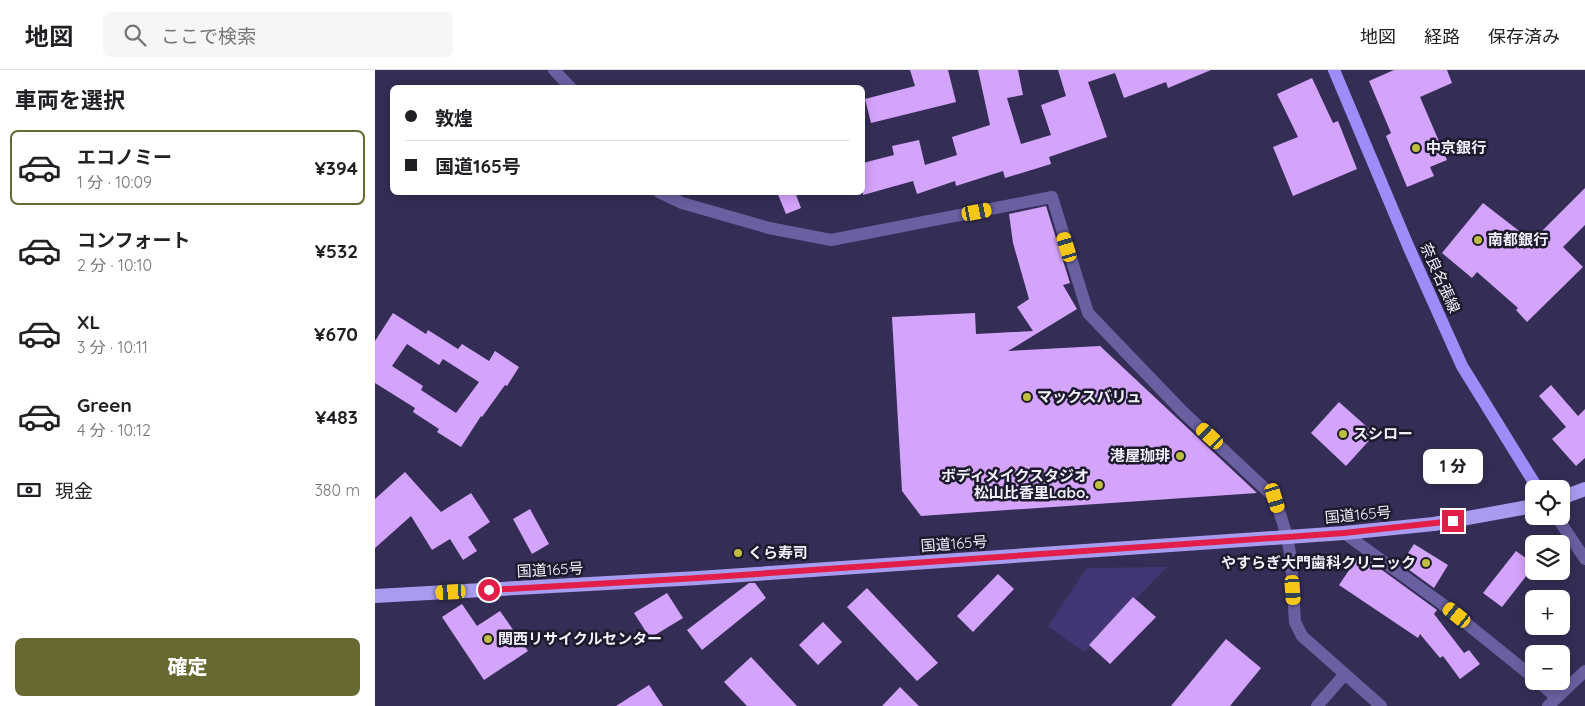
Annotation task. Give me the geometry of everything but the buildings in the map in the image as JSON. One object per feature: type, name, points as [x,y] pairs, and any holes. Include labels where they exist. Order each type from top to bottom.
[{"type":"highway","points":[[1570,495],[1585,489]]},
{"type":"highway","name":"国道165号","points":[[375,596],[698,578],[1344,533],[1434,524],[1525,508]]},
{"type":"main road","name":"奈良名張線","points":[[1334,70],[1403,235],[1462,366],[1532,480]]},
{"type":"street","points":[[554,70],[568,85]]},
{"type":"street","points":[[665,195],[682,203],[769,228],[831,240],[1052,197],[1088,313],[1183,412],[1275,498],[1287,536],[1295,622],[1298,629],[1302,636],[1381,706]]},
{"type":"street","points":[[1562,525],[1585,558]]},
{"type":"street","points":[[1344,533],[1441,603],[1525,671]]},
{"type":"street","points":[[1544,690],[1552,701],[1585,671]]},
{"type":"street","points":[[1317,706],[1345,674]]},
{"type":"shaded area","points":[[1167,567],[1084,652],[1048,626],[1087,568]]},
{"type":"place","name":"中京銀行","points":[[1416,148]]},
{"type":"place","name":"南都銀行","points":[[1478,240]]},
{"type":"place","name":"マックスバリュ","points":[[1027,397]]},
{"type":"place","name":"スシロー","points":[[1343,434]]},
{"type":"place","name":"港屋珈琲","points":[[1180,456]]},
{"type":"place","name":"ボディメイクスタジオ 松山比香里Labo.","points":[[1099,485]]},
{"type":"place","name":"くら寿司","points":[[738,553]]},
{"type":"place","name":"やすらぎ大門歯科クリニック","points":[[1426,563]]},
{"type":"place","name":"関西リサイクルセンター","points":[[488,639]]},
{"type":"route","points":[[489,590],[698,578],[1344,533],[1453,521]]}]
